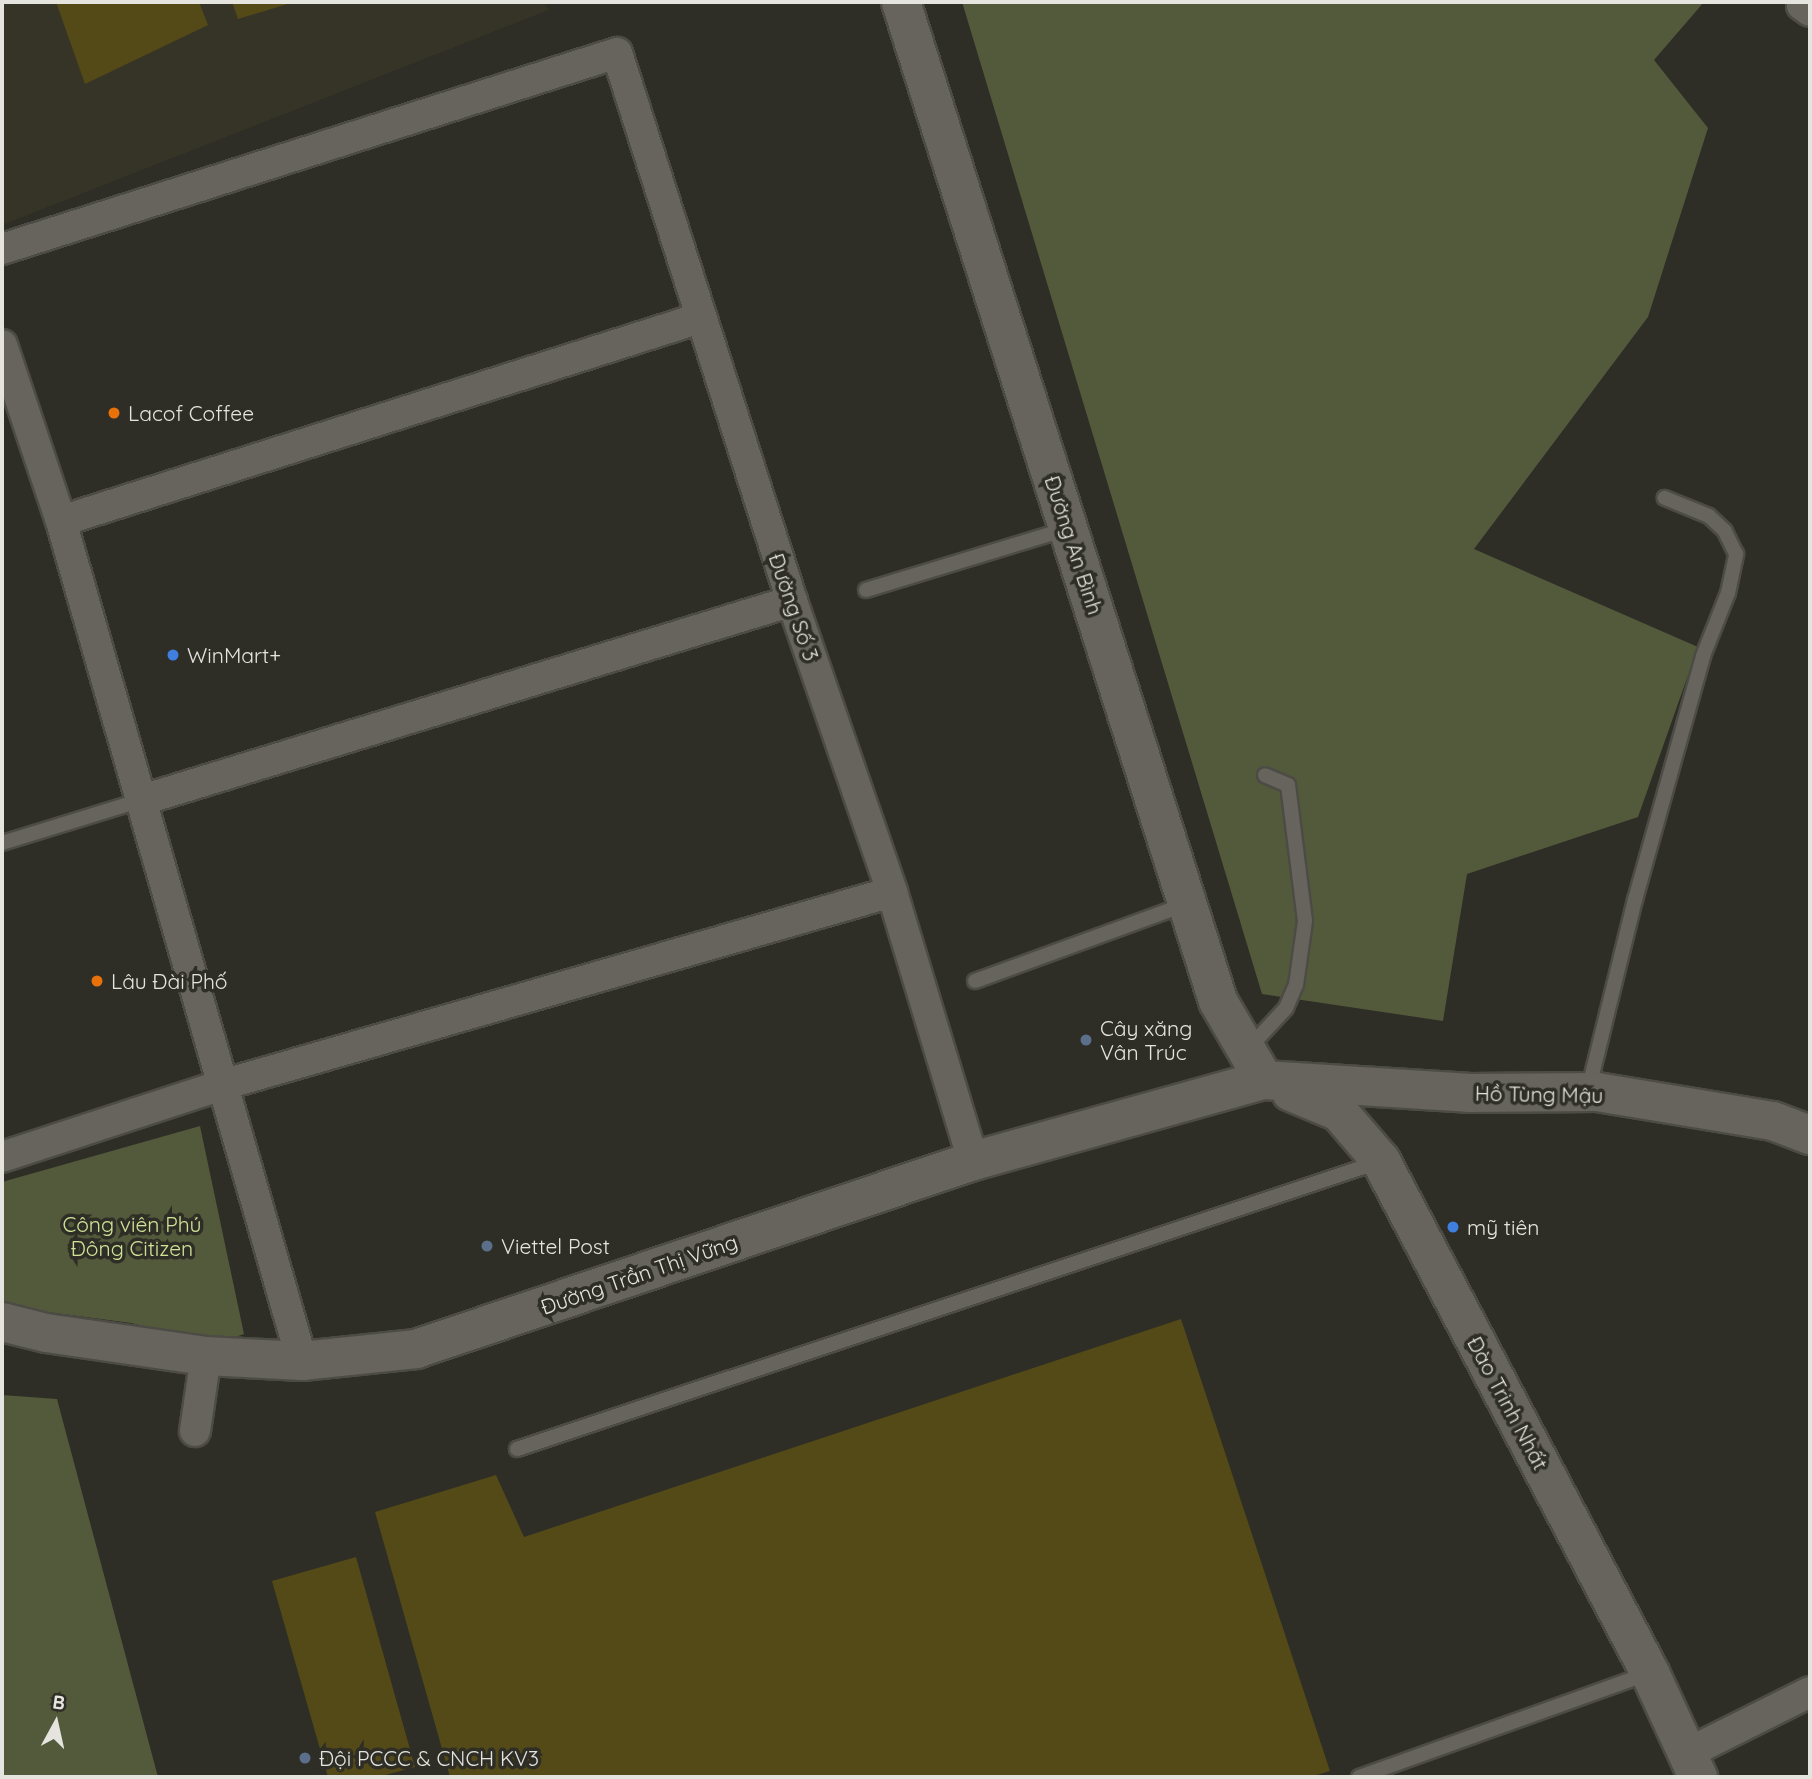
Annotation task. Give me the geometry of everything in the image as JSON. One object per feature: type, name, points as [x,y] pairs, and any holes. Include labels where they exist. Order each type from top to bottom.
[{"type":"street","name":"Đường An Bình","points":[[901,2],[1217,1001],[1254,1066]]},
{"type":"street","name":"Đường Số 3","points":[[2,249],[617,53],[792,601],[892,892],[974,1161]]},
{"type":"street","points":[[61,521],[700,318]]},
{"type":"street","points":[[2,347],[61,521],[302,1361]]},
{"type":"street","points":[[142,800],[792,601]]},
{"type":"street","points":[[2,1157],[222,1084],[892,892]]},
{"type":"street","name":"Hồ Tùng Mậu","points":[[1254,1066],[1468,1093],[1588,1093],[1773,1121],[1810,1135]]},
{"type":"street","name":"Đường Trần Thị Vững","points":[[2,1322],[46,1333],[206,1356],[302,1361],[416,1349],[1254,1066]]},
{"type":"street","name":"Đào Trinh Nhất","points":[[1254,1066],[1339,1112],[1381,1161],[1650,1673],[1693,1765]]},
{"type":"street","points":[[195,1431],[206,1356]]},
{"type":"street","points":[[1693,1765],[1810,1692]]},
{"type":"lane","points":[[1588,1093],[1635,900],[1703,656],[1728,593],[1735,554],[1725,531],[1709,516],[1665,498]]},
{"type":"lane","points":[[866,590],[1068,528]]},
{"type":"lane","points":[[1254,1066],[1296,985],[1305,922],[1288,785],[1265,775]]},
{"type":"lane","points":[[2,843],[142,800]]},
{"type":"lane","points":[[975,981],[1187,903]]},
{"type":"lane","points":[[517,1449],[1381,1161]]},
{"type":"lane","points":[[1359,1777],[1650,1673]]},
{"type":"shaded area","points":[[2,2],[545,2],[549,10],[2,225]]},
{"type":"green space","points":[[962,2],[1704,2],[1654,60],[1708,128],[1648,317],[1474,549],[1698,647],[1638,817],[1467,874],[1443,1021],[1262,994]]},
{"type":"green space","name":"Công viên Phú Đông Citizen","points":[[200,1126],[244,1334],[224,1341],[199,1340],[131,1323],[2,1306],[2,1182]]},
{"type":"green space","points":[[2,1395],[57,1399],[158,1777],[2,1777]]},
{"type":"building","points":[[56,2],[199,2],[208,25],[85,84]]},
{"type":"building","points":[[232,2],[294,2],[238,19]]},
{"type":"building","points":[[1181,1319],[1330,1771],[1310,1777],[450,1777],[375,1512],[496,1475],[524,1537]]},
{"type":"building","points":[[356,1557],[415,1767],[378,1777],[328,1777],[272,1581]]},
{"type":"place","name":"Lacof Coffee","points":[[114,413]]},
{"type":"place","name":"WinMart+","points":[[173,655]]},
{"type":"place","name":"Lâu Đài Phố","points":[[97,981]]},
{"type":"place","name":"Cây xăng Vân Trúc","points":[[1086,1040]]},
{"type":"place","name":"mỹ tiên","points":[[1453,1227]]},
{"type":"place","name":"Viettel Post","points":[[487,1246]]},
{"type":"place","name":"Đội PCCC & CNCH KV3","points":[[305,1758]]}]
